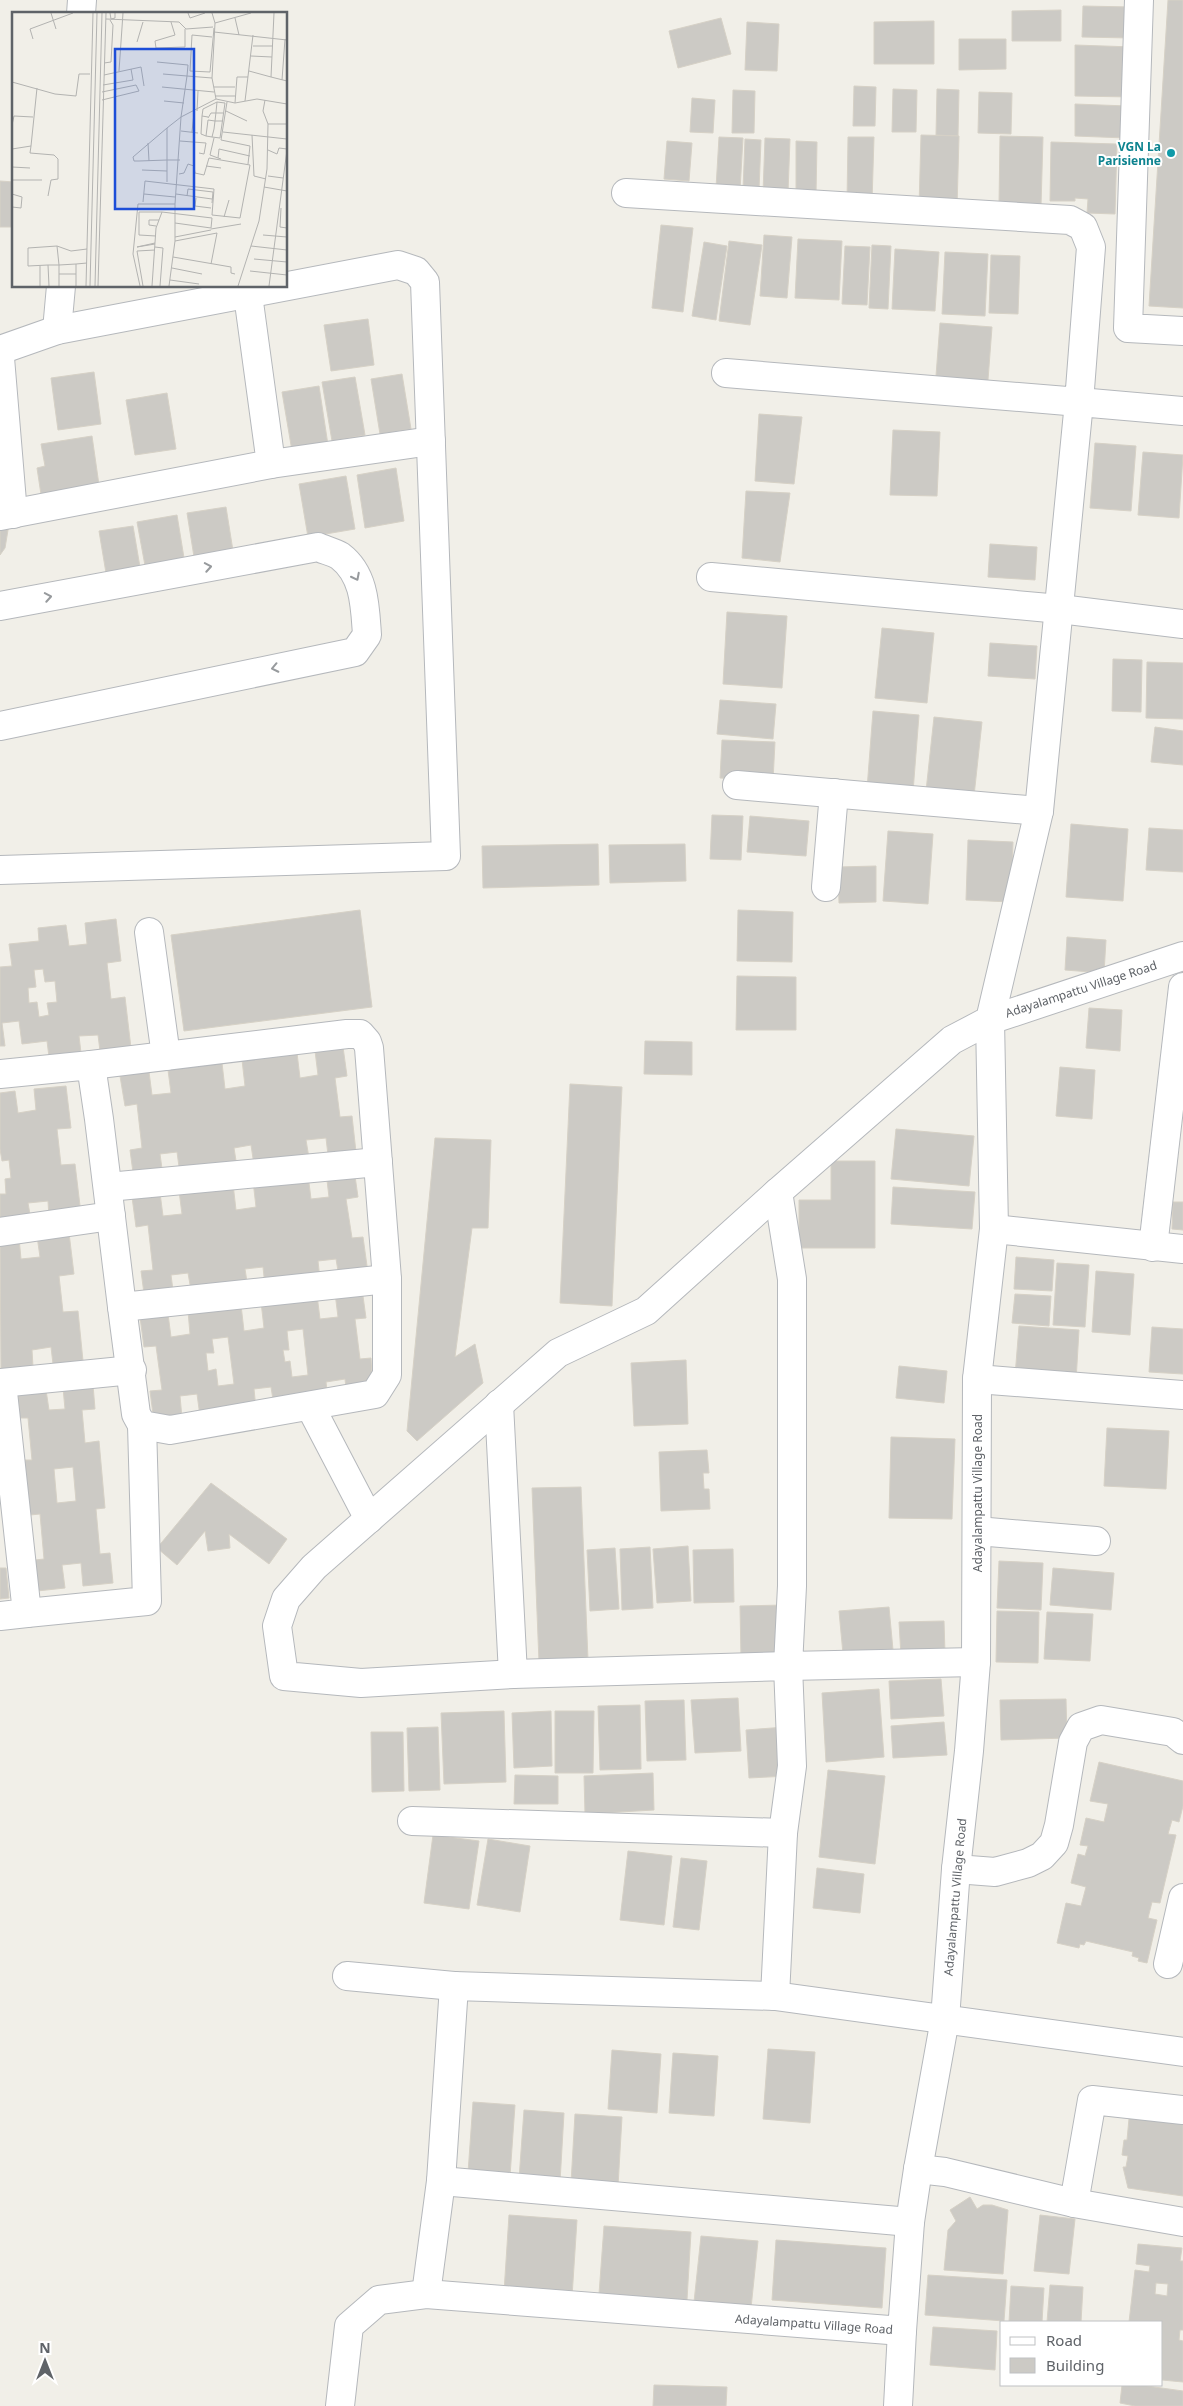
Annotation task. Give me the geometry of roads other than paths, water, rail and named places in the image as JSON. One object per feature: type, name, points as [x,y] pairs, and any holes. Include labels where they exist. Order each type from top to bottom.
[{"type":"street","points":[[1139,0],[1128,328],[1183,331]]},
{"type":"street","points":[[626,193],[1070,220],[1083,227],[1091,247],[1060,609],[1039,811],[990,1020],[952,1040],[778,1192],[646,1311],[558,1352],[314,1567],[286,1599],[277,1626],[284,1676],[361,1683],[514,1674],[976,1662]]},
{"type":"street","points":[[0,870],[446,856],[425,282],[416,271],[398,265],[288,287]]},
{"type":"street","points":[[58,330],[61,288]]},
{"type":"street","points":[[0,350],[58,330],[283,288]]},
{"type":"street","points":[[248,295],[271,464]]},
{"type":"street","points":[[0,358],[6,515],[271,464],[431,441]]},
{"type":"street","points":[[726,373],[1183,411]]},
{"type":"street","points":[[0,606],[318,547],[339,556],[356,573],[365,598],[367,635],[355,652],[0,726]]},
{"type":"street","points":[[711,577],[1060,609],[1183,624]]},
{"type":"street","points":[[738,785],[1039,811]]},
{"type":"street","points":[[826,887],[834,793]]},
{"type":"street","points":[[149,932],[166,1056]]},
{"type":"street","name":"Adayalampattu Village Road","points":[[340,2406],[349,2326],[379,2300],[426,2294],[902,2331],[910,2222],[945,2019],[956,1869],[970,1751],[976,1662],[977,1379],[994,1229],[990,1020],[1183,956]]},
{"type":"street","points":[[1153,1247],[1183,987]]},
{"type":"street","points":[[0,1074],[360,1034],[367,1042],[387,1279],[387,1375],[382,1385],[375,1394],[170,1430],[142,1425]]},
{"type":"street","points":[[0,1616],[147,1601],[142,1425],[136,1414],[108,1187],[90,1065]]},
{"type":"street","points":[[108,1187],[378,1162]]},
{"type":"street","points":[[774,1996],[783,1833],[792,1766],[788,1666],[792,1586],[792,1279],[778,1192]]},
{"type":"street","points":[[0,1232],[111,1216]]},
{"type":"street","points":[[994,1229],[1183,1249]]},
{"type":"street","points":[[122,1307],[387,1279]]},
{"type":"street","points":[[27,1613],[1,1383],[132,1370]]},
{"type":"street","points":[[977,1379],[1183,1395]]},
{"type":"street","points":[[499,1404],[514,1674]]},
{"type":"street","points":[[310,1406],[369,1519]]},
{"type":"street","points":[[977,1531],[1096,1541]]},
{"type":"street","points":[[956,1869],[994,1872],[1028,1863],[1042,1856],[1054,1843],[1073,1742],[1081,1727],[1101,1720],[1173,1732],[1183,1740]]},
{"type":"street","points":[[412,1821],[783,1833]]},
{"type":"street","points":[[1168,1964],[1183,1898]]},
{"type":"street","points":[[347,1976],[454,1986],[774,1996],[1183,2052]]},
{"type":"street","points":[[426,2294],[441,2181],[454,1986]]},
{"type":"street","points":[[1074,2203],[1092,2100],[1183,2110]]},
{"type":"street","points":[[918,2169],[945,2172],[1074,2203],[1183,2222]]},
{"type":"street","points":[[441,2181],[910,2222]]},
{"type":"street","points":[[898,2406],[902,2331]]},
{"type":"place","name":"VGN La Parisienne","points":[[1171,153]]}]
